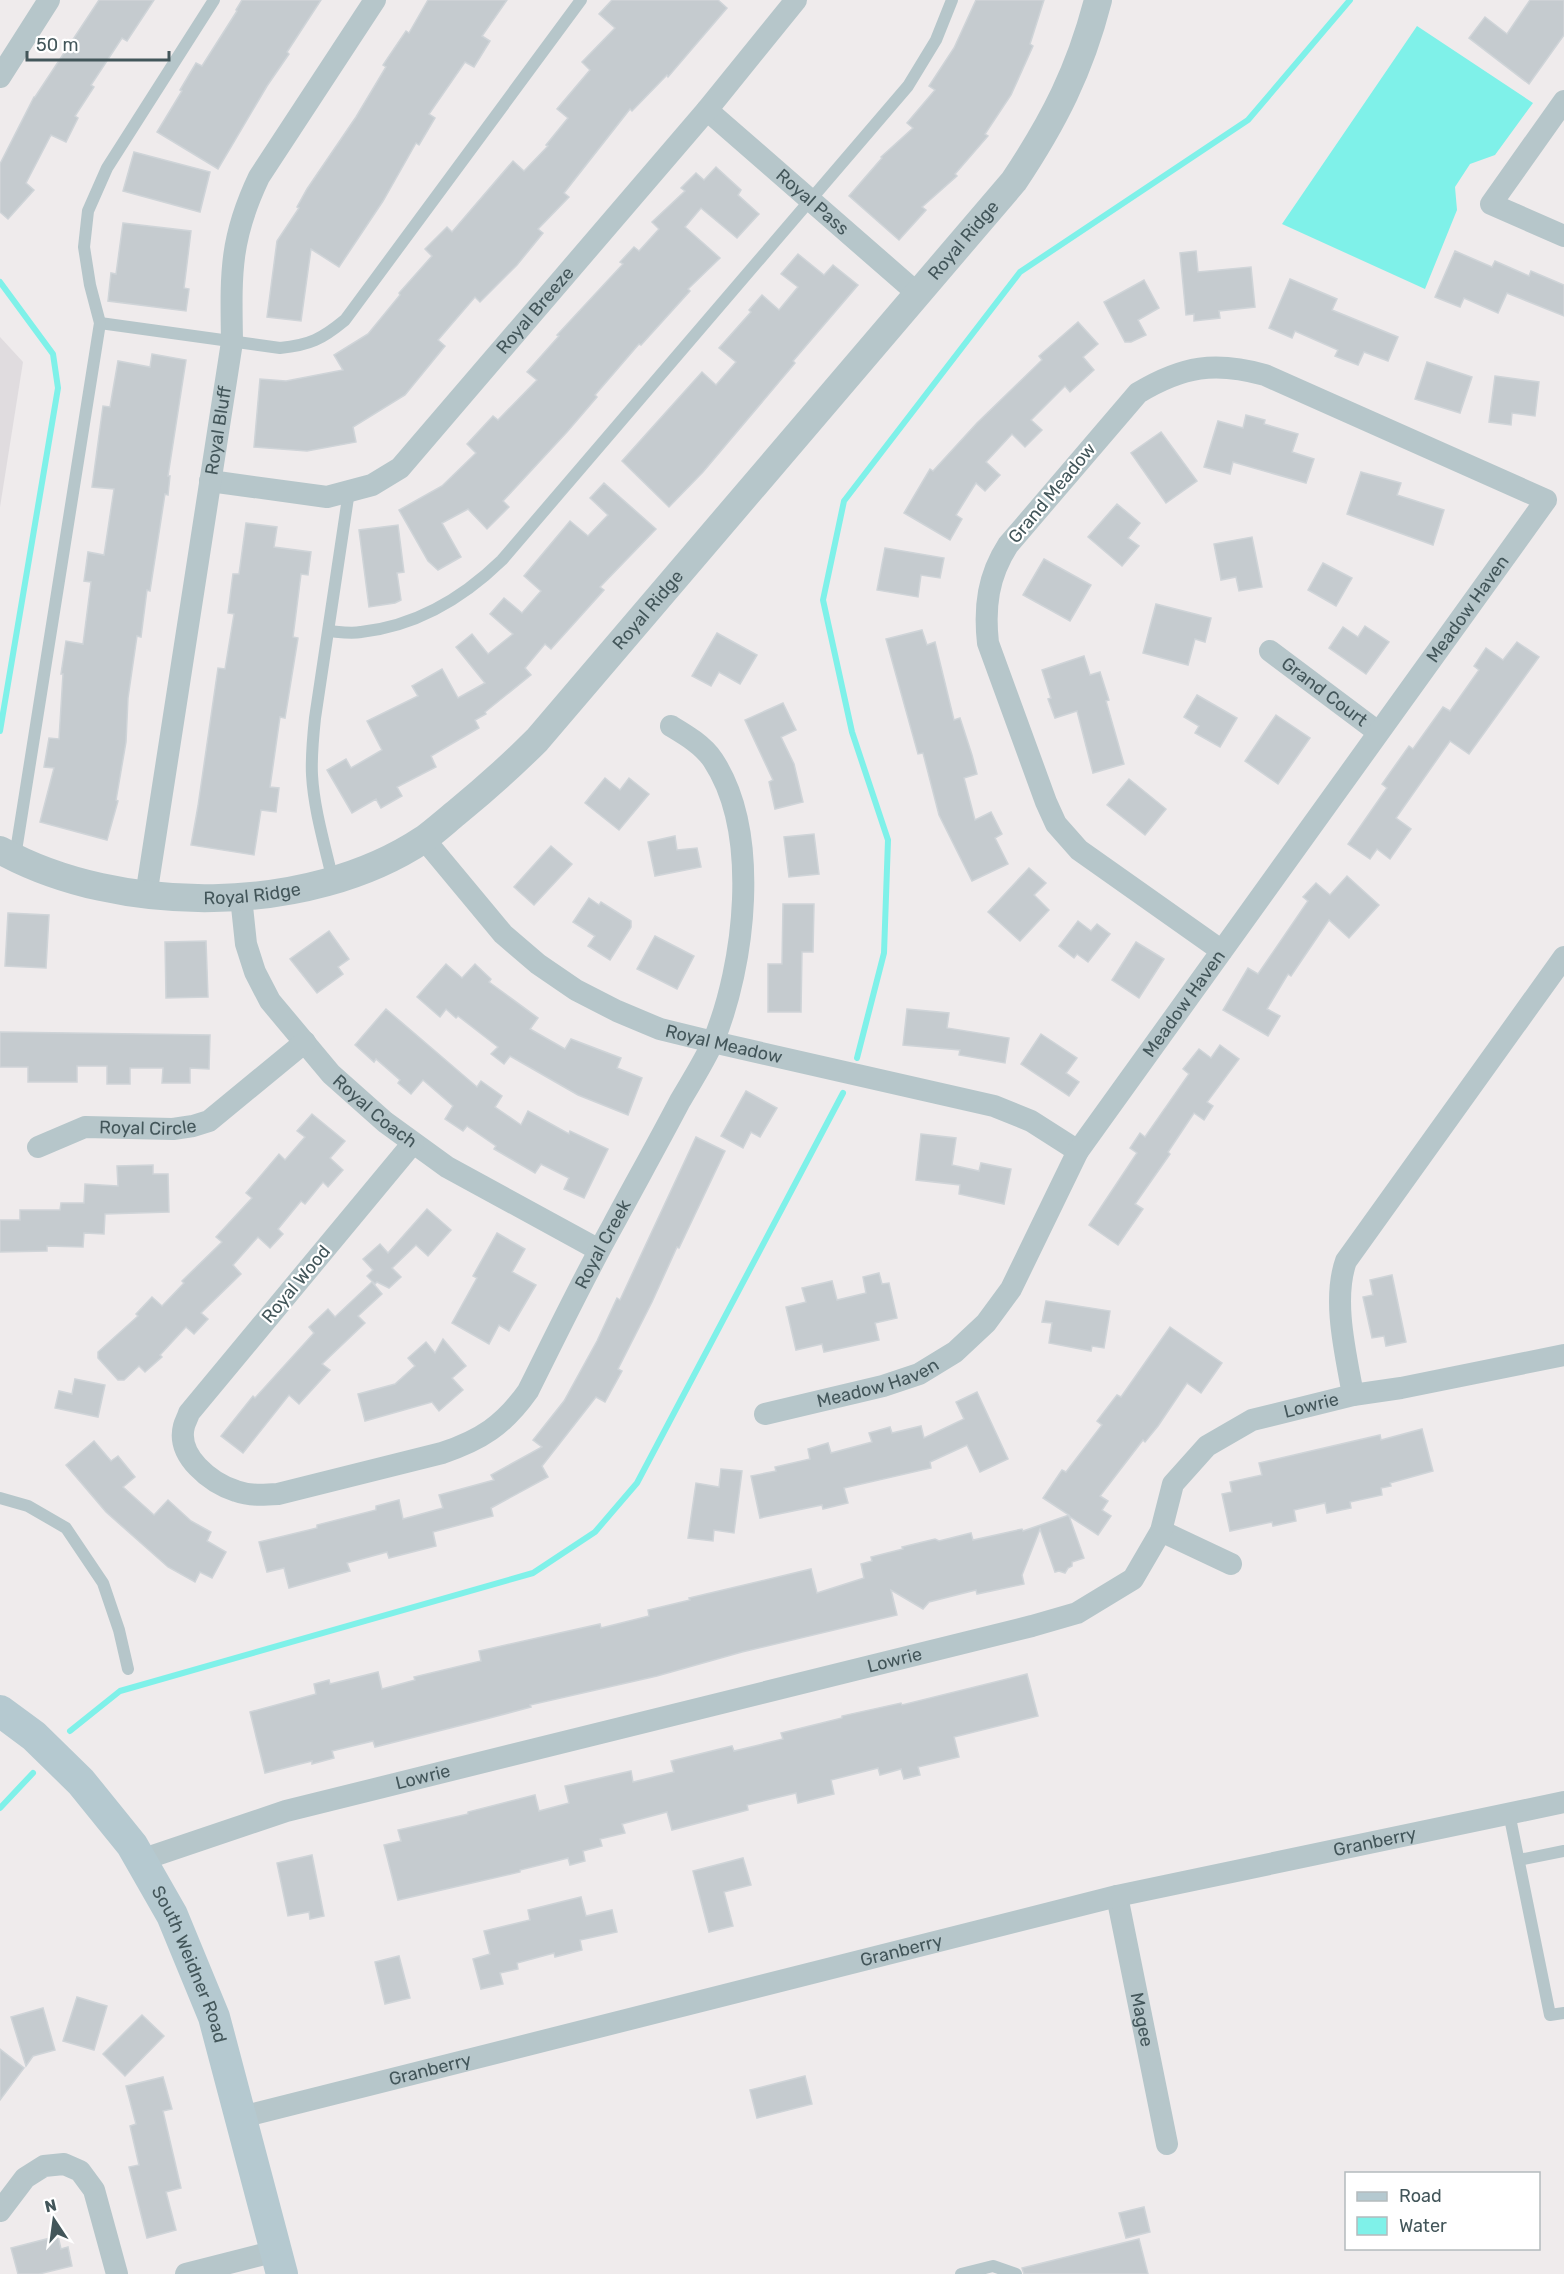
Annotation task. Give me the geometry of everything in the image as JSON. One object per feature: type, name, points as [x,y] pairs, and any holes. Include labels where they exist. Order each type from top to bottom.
[{"type":"main road","name":"South Weidner Road","points":[[0,1711],[34,1736],[81,1782],[132,1845],[172,1915],[214,2018],[279,2263]]},
{"type":"street","points":[[0,77],[49,0]]},
{"type":"street","name":"Royal Bluff","points":[[146,896],[232,342],[232,260],[238,227],[259,177],[375,0]]},
{"type":"street","name":"Royal Breeze","points":[[210,481],[327,497],[372,485],[400,468],[707,110],[796,0]]},
{"type":"street","name":"Royal Ridge","points":[[7,854],[33,867],[86,884],[146,896],[198,899],[242,897],[333,881],[374,866],[424,839],[505,773],[537,740],[1014,181],[1041,141],[1070,86],[1087,44],[1098,0]]},
{"type":"street","points":[[1564,101],[1491,204],[1564,236]]},
{"type":"street","name":"Royal Pass","points":[[707,110],[918,294]]},
{"type":"street","name":"Grand Meadow","points":[[1222,951],[1079,850],[1056,824],[988,643],[985,617],[988,592],[1001,556],[1008,545],[1138,393],[1161,379],[1186,370],[1213,366],[1240,368],[1265,375],[1546,500]]},
{"type":"street","name":"Meadow Haven","points":[[765,1414],[899,1382],[938,1364],[986,1323],[1011,1289],[1078,1151],[1546,500]]},
{"type":"street","name":"Grand Court","points":[[1270,651],[1378,732]]},
{"type":"street","name":"Royal Creek","points":[[183,1428],[185,1448],[194,1463],[215,1482],[235,1491],[253,1495],[278,1494],[464,1445],[500,1425],[528,1391],[599,1250],[713,1042],[730,988],[740,944],[744,899],[741,841],[734,812],[712,759],[697,743],[671,726]]},
{"type":"street","name":"Royal Meadow","points":[[424,839],[503,934],[538,964],[576,990],[617,1011],[660,1029],[994,1106],[1031,1121],[1078,1151]]},
{"type":"street","name":"Royal Coach","points":[[242,897],[246,944],[255,972],[270,1001],[331,1074],[385,1122],[447,1167],[599,1250]]},
{"type":"street","points":[[1353,1395],[1340,1292],[1346,1261],[1564,957]]},
{"type":"street","name":"Royal Circle","points":[[38,1147],[85,1127],[173,1129],[209,1121],[305,1042]]},
{"type":"street","name":"Royal Wood","points":[[183,1428],[189,1413],[413,1143]]},
{"type":"street","name":"Lowrie","points":[[141,1860],[286,1811],[1077,1613],[1133,1579],[1161,1531],[1173,1485],[1207,1446],[1252,1420],[1353,1395],[1401,1388],[1564,1355]]},
{"type":"street","points":[[1161,1531],[1232,1564]]},
{"type":"street","name":"Granberry","points":[[242,2117],[1117,1896],[1564,1802]]},
{"type":"street","name":"Magee","points":[[1117,1896],[1167,2144]]},
{"type":"street","points":[[0,2211],[25,2178],[44,2166],[64,2164],[80,2171],[94,2190],[117,2274]]},
{"type":"street","points":[[186,2274],[279,2263]]},
{"type":"lane","points":[[7,854],[100,323],[90,285],[84,247],[88,211],[107,168],[214,0]]},
{"type":"lane","points":[[100,323],[280,348],[304,345],[325,337],[345,320],[580,0]]},
{"type":"lane","points":[[329,631],[359,633],[414,619],[451,601],[479,583],[510,551],[908,86],[936,40],[952,0]]},
{"type":"lane","points":[[333,881],[316,806],[312,774],[315,718],[349,491]]},
{"type":"lane","points":[[0,1498],[28,1506],[66,1528],[103,1583],[128,1669]]},
{"type":"lane","points":[[1509,1813],[1550,2015],[1564,2013]]},
{"type":"lane","points":[[1519,1860],[1564,1851]]},
{"type":"lane","points":[[961,2274],[993,2266],[1016,2274]]},
{"type":"shaded area","points":[[0,337],[23,362],[0,507]]},
{"type":"water","points":[[1417,26],[1533,103],[1495,155],[1470,164],[1455,187],[1457,210],[1425,289],[1282,224]]},
{"type":"building","points":[[99,0],[154,0],[127,41],[122,38],[91,85],[94,87],[75,116],[78,118],[66,142],[51,135],[26,183],[34,190],[8,219],[0,212],[0,164],[34,97]]},
{"type":"building","points":[[242,0],[321,0],[287,52],[289,54],[267,86],[218,169],[157,132],[196,63],[202,66]]},
{"type":"building","points":[[428,0],[507,0],[482,36],[490,41],[474,67],[465,62],[429,114],[435,118],[419,145],[416,143],[383,201],[339,267],[311,249],[301,321],[267,317],[277,241],[299,208],[297,207],[307,189],[356,117],[386,67],[383,65],[406,31],[409,33]]},
{"type":"building","points":[[612,0],[718,0],[727,8],[668,77],[667,75],[632,111],[630,109],[564,193],[569,197],[538,229],[543,233],[517,265],[480,302],[475,297],[438,340],[445,346],[405,395],[353,427],[356,442],[307,451],[254,447],[260,379],[286,381],[343,370],[334,355],[368,334],[400,295],[399,293],[432,256],[425,249],[447,227],[452,232],[513,161],[524,171],[548,146],[546,145],[568,118],[557,109],[590,70],[582,62],[615,28],[599,14]]},
{"type":"building","points":[[976,0],[1044,0],[1030,44],[1033,46],[1011,95],[985,134],[988,136],[955,174],[957,176],[922,207],[926,210],[899,240],[849,196],[881,157],[913,128],[907,123],[935,90],[929,86],[954,48]]},
{"type":"building","points":[[1530,0],[1564,0],[1564,35],[1529,84],[1469,38],[1485,17],[1507,34]]},
{"type":"building","points":[[134,152],[210,172],[200,212],[123,191]]},
{"type":"building","points":[[716,167],[741,190],[738,195],[759,214],[737,238],[701,208],[685,227],[720,258],[688,289],[690,291],[641,345],[639,344],[567,432],[503,501],[509,507],[487,529],[468,509],[442,523],[461,557],[438,570],[428,561],[399,510],[442,486],[476,453],[467,444],[493,416],[498,420],[537,380],[527,372],[559,336],[557,335],[623,264],[620,262],[634,247],[639,251],[659,229],[652,222],[685,191],[681,188],[696,173],[704,180]]},
{"type":"building","points":[[123,223],[191,231],[184,288],[189,289],[186,311],[108,301],[111,273],[116,274]]},
{"type":"building","points":[[1196,251],[1198,272],[1251,267],[1255,307],[1219,311],[1220,318],[1194,321],[1194,314],[1186,315],[1180,253]]},
{"type":"building","points":[[1455,251],[1492,267],[1495,261],[1529,276],[1531,271],[1564,285],[1564,316],[1507,293],[1498,313],[1464,298],[1460,307],[1435,297]]},
{"type":"building","points":[[798,254],[824,275],[833,265],[858,285],[703,472],[669,507],[622,461],[702,372],[716,385],[736,362],[719,348],[751,312],[749,310],[762,295],[779,310],[798,287],[781,274]]},
{"type":"building","points":[[1290,279],[1337,299],[1332,310],[1398,337],[1388,361],[1364,352],[1358,365],[1335,356],[1338,350],[1295,331],[1292,338],[1269,328]]},
{"type":"building","points":[[1144,280],[1159,308],[1138,320],[1146,335],[1131,342],[1125,342],[1104,302]]},
{"type":"building","points":[[1078,322],[1098,344],[1083,357],[1094,370],[1070,392],[1065,386],[1031,420],[1042,430],[1025,447],[1012,434],[986,462],[1000,475],[985,491],[976,483],[956,515],[962,519],[950,540],[904,513],[930,469],[933,471],[977,423],[1042,360],[1039,356]]},
{"type":"building","points":[[152,354],[186,360],[168,476],[170,476],[168,495],[165,494],[150,591],[147,590],[141,637],[137,636],[128,698],[126,742],[116,800],[118,801],[107,840],[40,822],[54,768],[44,767],[49,738],[59,739],[63,674],[61,674],[66,641],[83,644],[91,582],[84,581],[88,552],[104,555],[114,489],[92,487],[103,406],[110,407],[118,361],[150,367]]},
{"type":"building","points":[[1427,362],[1472,377],[1460,413],[1415,399]]},
{"type":"building","points":[[1495,376],[1539,382],[1535,416],[1512,413],[1511,425],[1489,422]]},
{"type":"building","points":[[1246,415],[1265,420],[1264,424],[1298,434],[1292,452],[1314,459],[1306,483],[1233,462],[1230,474],[1204,467],[1218,421],[1243,428]]},
{"type":"building","points":[[1161,432],[1197,481],[1166,503],[1131,453]]},
{"type":"building","points":[[1361,472],[1401,483],[1397,495],[1444,510],[1433,545],[1347,514]]},
{"type":"building","points":[[604,483],[656,529],[600,587],[604,590],[551,649],[545,644],[525,668],[531,675],[485,712],[486,714],[475,720],[479,728],[431,756],[436,767],[397,787],[402,796],[381,808],[376,799],[352,813],[327,770],[346,759],[351,768],[382,750],[367,721],[418,696],[412,686],[442,669],[458,698],[485,683],[456,647],[472,634],[488,654],[513,634],[490,614],[504,598],[522,613],[541,591],[524,576],[570,521],[588,536],[608,515],[590,498]]},
{"type":"building","points":[[1117,504],[1140,523],[1128,538],[1139,546],[1122,566],[1088,537]]},
{"type":"building","points":[[246,523],[277,527],[274,547],[311,552],[308,575],[301,574],[293,637],[298,638],[285,718],[280,717],[270,787],[279,788],[276,812],[261,810],[254,855],[191,845],[218,668],[225,669],[234,614],[228,613],[233,574],[239,574]]},
{"type":"building","points":[[398,525],[404,572],[397,573],[401,600],[369,607],[359,530]]},
{"type":"building","points":[[1252,537],[1262,587],[1239,591],[1236,577],[1221,580],[1214,544]]},
{"type":"building","points":[[885,548],[944,558],[940,578],[921,575],[918,597],[877,590]]},
{"type":"building","points":[[1044,559],[1091,585],[1070,621],[1023,595]]},
{"type":"building","points":[[1323,563],[1352,578],[1336,606],[1308,590]]},
{"type":"building","points":[[1156,604],[1211,618],[1205,642],[1195,639],[1188,665],[1143,653]]},
{"type":"building","points":[[1365,626],[1389,642],[1366,674],[1329,648],[1343,627],[1358,637]]},
{"type":"building","points":[[922,630],[927,645],[935,642],[954,720],[960,718],[972,755],[977,774],[964,778],[975,820],[991,812],[1002,834],[995,838],[1008,864],[972,881],[939,815],[923,753],[918,754],[886,639]]},
{"type":"building","points":[[717,633],[757,655],[740,684],[719,672],[711,686],[692,676]]},
{"type":"building","points":[[1517,642],[1539,657],[1469,754],[1450,741],[1396,818],[1411,829],[1390,859],[1377,849],[1370,859],[1348,844],[1387,788],[1382,784],[1409,746],[1413,749],[1443,707],[1450,711],[1479,670],[1474,666],[1486,648],[1503,660]]},
{"type":"building","points":[[1084,656],[1090,675],[1100,672],[1124,764],[1093,773],[1077,711],[1055,718],[1042,670]]},
{"type":"building","points":[[1197,695],[1237,718],[1220,747],[1195,733],[1199,726],[1184,717]]},
{"type":"building","points":[[783,703],[796,730],[781,737],[794,764],[803,802],[775,809],[769,782],[773,780],[745,720]]},
{"type":"building","points":[[1276,715],[1310,738],[1278,784],[1245,761]]},
{"type":"building","points":[[605,778],[620,790],[629,778],[649,794],[619,830],[585,803]]},
{"type":"building","points":[[1129,779],[1166,809],[1145,835],[1107,805]]},
{"type":"building","points":[[814,834],[819,874],[789,877],[784,837]]},
{"type":"building","points":[[675,836],[677,850],[697,848],[701,867],[655,876],[648,842]]},
{"type":"building","points":[[551,846],[572,864],[534,905],[514,887]]},
{"type":"building","points":[[1029,868],[1046,883],[1034,895],[1049,910],[1020,941],[988,912]]},
{"type":"building","points":[[1347,876],[1379,905],[1349,938],[1329,920],[1291,976],[1288,974],[1267,1009],[1280,1016],[1268,1036],[1223,1010],[1248,968],[1258,974],[1308,901],[1303,897],[1316,883],[1330,895]]},
{"type":"building","points":[[589,898],[599,905],[601,902],[631,921],[631,927],[610,960],[588,946],[595,936],[573,922]]},
{"type":"building","points":[[783,904],[814,904],[813,952],[802,952],[801,1012],[768,1012],[768,964],[782,964]]},
{"type":"building","points":[[8,913],[49,915],[46,968],[5,966]]},
{"type":"building","points":[[1078,921],[1091,931],[1097,924],[1110,934],[1088,962],[1077,954],[1074,958],[1059,946]]},
{"type":"building","points":[[329,931],[349,959],[338,967],[343,974],[317,993],[290,959]]},
{"type":"building","points":[[655,936],[694,956],[677,989],[637,969]]},
{"type":"building","points":[[206,941],[208,997],[166,998],[165,942]]},
{"type":"building","points":[[1136,942],[1164,959],[1139,998],[1112,980]]},
{"type":"building","points":[[446,964],[462,978],[475,964],[491,979],[489,982],[538,1018],[530,1029],[565,1049],[571,1039],[621,1058],[617,1068],[642,1078],[628,1115],[578,1095],[510,1056],[504,1064],[491,1054],[498,1047],[458,1016],[456,1018],[446,1009],[440,1017],[417,997]]},
{"type":"building","points":[[386,1009],[477,1087],[481,1081],[502,1096],[495,1107],[521,1125],[528,1111],[569,1134],[570,1131],[608,1149],[584,1198],[564,1189],[569,1178],[541,1164],[535,1173],[494,1149],[496,1146],[467,1126],[463,1131],[445,1119],[453,1106],[423,1080],[411,1094],[398,1083],[400,1080],[376,1059],[374,1062],[355,1045]]},
{"type":"building","points":[[907,1009],[949,1013],[947,1028],[1009,1038],[1005,1063],[959,1055],[960,1050],[903,1045]]},
{"type":"building","points":[[0,1032],[210,1035],[209,1069],[190,1068],[190,1083],[162,1083],[163,1068],[130,1068],[130,1084],[107,1084],[107,1066],[77,1066],[77,1082],[28,1082],[28,1067],[0,1067]]},
{"type":"building","points":[[1041,1034],[1077,1058],[1066,1073],[1079,1082],[1069,1096],[1021,1064]]},
{"type":"building","points":[[1220,1045],[1239,1059],[1207,1102],[1213,1106],[1204,1120],[1194,1113],[1168,1152],[1170,1154],[1135,1204],[1143,1209],[1118,1245],[1089,1225],[1137,1153],[1130,1148],[1140,1133],[1145,1137],[1189,1074],[1183,1069],[1199,1049],[1211,1058]]},
{"type":"building","points":[[746,1091],[777,1108],[760,1137],[751,1132],[743,1148],[721,1136]]},
{"type":"building","points":[[312,1114],[345,1141],[330,1158],[343,1170],[328,1187],[323,1182],[305,1204],[301,1201],[278,1229],[283,1234],[270,1248],[258,1237],[233,1265],[241,1274],[201,1313],[208,1319],[194,1334],[186,1327],[160,1355],[162,1357],[145,1372],[139,1366],[124,1380],[118,1380],[98,1358],[98,1352],[138,1316],[136,1314],[152,1297],[162,1306],[184,1283],[182,1281],[222,1242],[216,1237],[252,1198],[246,1193],[279,1154],[285,1160],[305,1137],[297,1131]]},
{"type":"building","points":[[921,1134],[956,1138],[952,1165],[979,1171],[981,1163],[1011,1169],[1004,1204],[959,1194],[960,1185],[916,1180]]},
{"type":"building","points":[[696,1137],[725,1151],[618,1369],[622,1371],[605,1402],[596,1397],[542,1466],[548,1477],[491,1508],[493,1516],[433,1532],[436,1546],[389,1558],[387,1552],[347,1563],[350,1571],[289,1588],[284,1568],[267,1572],[259,1542],[317,1528],[317,1525],[376,1510],[376,1506],[399,1500],[403,1519],[443,1508],[439,1495],[494,1480],[491,1475],[542,1447],[533,1440],[564,1401],[597,1341],[617,1298],[620,1300]]},
{"type":"building","points":[[153,1165],[153,1174],[168,1174],[169,1212],[105,1214],[104,1234],[84,1233],[83,1247],[47,1246],[47,1251],[0,1252],[0,1220],[20,1220],[20,1210],[60,1210],[61,1203],[84,1203],[85,1184],[118,1186],[117,1166]]},
{"type":"building","points":[[427,1209],[451,1230],[428,1256],[416,1245],[392,1268],[401,1277],[389,1288],[377,1282],[375,1284],[367,1276],[373,1270],[363,1259],[380,1244],[388,1253]]},
{"type":"building","points":[[497,1233],[525,1249],[512,1272],[536,1285],[509,1331],[499,1325],[489,1344],[452,1323],[477,1278],[473,1276]]},
{"type":"building","points":[[879,1273],[882,1284],[889,1283],[897,1318],[875,1323],[879,1340],[824,1352],[822,1344],[796,1350],[786,1307],[806,1302],[802,1288],[832,1281],[837,1300],[866,1293],[863,1277]]},
{"type":"building","points":[[1392,1275],[1406,1342],[1386,1346],[1384,1336],[1372,1338],[1363,1297],[1373,1295],[1370,1280]]},
{"type":"building","points":[[372,1282],[382,1294],[358,1316],[365,1323],[322,1364],[330,1370],[299,1404],[289,1395],[243,1453],[221,1436],[253,1396],[255,1398],[314,1333],[309,1327],[328,1309],[335,1317]]},
{"type":"building","points":[[1046,1301],[1110,1311],[1104,1348],[1092,1346],[1091,1351],[1049,1343],[1052,1323],[1042,1322]]},
{"type":"building","points":[[1170,1327],[1222,1363],[1201,1393],[1187,1383],[1158,1426],[1145,1442],[1143,1440],[1100,1496],[1108,1501],[1102,1510],[1111,1516],[1098,1535],[1069,1516],[1084,1558],[1072,1562],[1072,1566],[1065,1573],[1055,1572],[1040,1529],[1022,1575],[1024,1584],[977,1594],[976,1590],[929,1602],[923,1609],[891,1590],[897,1615],[742,1652],[657,1676],[530,1705],[531,1707],[375,1747],[373,1741],[332,1751],[334,1758],[265,1773],[250,1712],[316,1694],[314,1684],[329,1680],[330,1684],[378,1672],[382,1689],[415,1680],[414,1677],[481,1661],[479,1651],[600,1624],[601,1628],[649,1616],[648,1610],[690,1600],[689,1598],[811,1569],[817,1593],[864,1578],[861,1564],[872,1561],[871,1557],[903,1549],[902,1547],[971,1533],[973,1540],[1022,1529],[1023,1531],[1069,1515],[1043,1498],[1062,1470],[1066,1472],[1102,1425],[1097,1421],[1117,1395],[1121,1397]]},
{"type":"building","points":[[443,1339],[466,1366],[452,1378],[463,1390],[439,1411],[432,1402],[365,1421],[358,1394],[395,1384],[415,1366],[408,1358],[426,1342],[435,1353]]},
{"type":"building","points":[[75,1379],[105,1385],[98,1417],[55,1408],[59,1391],[72,1394]]},
{"type":"building","points":[[977,1392],[1008,1459],[980,1472],[967,1445],[930,1462],[931,1468],[844,1488],[848,1503],[823,1509],[822,1505],[760,1518],[751,1476],[776,1471],[775,1467],[810,1459],[808,1449],[828,1443],[831,1453],[872,1442],[869,1433],[890,1427],[892,1433],[921,1426],[924,1438],[964,1419],[956,1402]]},
{"type":"building","points":[[1422,1429],[1433,1471],[1390,1483],[1391,1486],[1381,1488],[1382,1495],[1350,1502],[1351,1508],[1327,1513],[1325,1503],[1294,1510],[1296,1521],[1273,1526],[1272,1522],[1230,1531],[1222,1494],[1232,1492],[1230,1482],[1262,1475],[1259,1463],[1380,1435],[1381,1440]]},
{"type":"building","points":[[94,1441],[111,1461],[118,1456],[135,1477],[123,1487],[154,1515],[168,1500],[191,1521],[211,1532],[207,1541],[226,1552],[212,1578],[200,1572],[195,1582],[168,1567],[106,1512],[66,1465]]},
{"type":"building","points":[[721,1469],[742,1471],[734,1533],[714,1530],[713,1541],[688,1538],[696,1483],[719,1487]]},
{"type":"building","points":[[1027,1674],[1038,1716],[954,1737],[959,1757],[918,1767],[920,1775],[904,1779],[901,1769],[880,1775],[878,1768],[831,1780],[834,1794],[798,1803],[796,1793],[747,1805],[748,1810],[672,1830],[667,1812],[622,1824],[625,1833],[600,1839],[602,1846],[583,1851],[585,1861],[570,1865],[568,1858],[520,1870],[520,1872],[398,1900],[384,1845],[401,1841],[398,1830],[468,1814],[468,1812],[535,1795],[539,1811],[569,1803],[565,1786],[631,1771],[633,1782],[674,1772],[671,1761],[732,1746],[734,1751],[783,1739],[781,1733],[842,1718],[842,1716],[901,1703],[902,1705]]},
{"type":"building","points":[[312,1855],[324,1916],[310,1919],[309,1912],[288,1916],[277,1863]]},
{"type":"building","points":[[743,1858],[751,1885],[724,1892],[733,1926],[709,1932],[693,1871]]},
{"type":"building","points":[[581,1897],[586,1916],[612,1910],[617,1932],[580,1940],[582,1950],[555,1957],[554,1953],[517,1963],[518,1969],[500,1973],[503,1984],[481,1989],[473,1959],[490,1954],[484,1931],[530,1920],[528,1910]]},
{"type":"building","points":[[399,1956],[410,1998],[385,2004],[375,1962]]},
{"type":"building","points":[[77,1997],[107,2006],[94,2050],[63,2041]]},
{"type":"building","points":[[43,2008],[55,2050],[33,2056],[26,2066],[11,2017]]},
{"type":"building","points":[[142,2015],[164,2036],[125,2076],[103,2054]]},
{"type":"building","points":[[0,2049],[24,2068],[0,2100]]},
{"type":"building","points":[[805,2076],[812,2104],[757,2118],[750,2090]]},
{"type":"building","points":[[163,2077],[172,2109],[163,2111],[181,2188],[166,2192],[176,2230],[147,2238],[129,2167],[139,2165],[130,2126],[136,2124],[126,2086]]},
{"type":"building","points":[[1144,2207],[1150,2232],[1126,2238],[1119,2213]]},
{"type":"building","points":[[58,2236],[61,2249],[68,2247],[72,2266],[39,2274],[18,2274],[11,2248]]},
{"type":"building","points":[[1139,2239],[1148,2274],[1024,2274],[1022,2268]]},
{"type":"waterway","points":[[857,1058],[884,953],[888,840],[852,732],[823,600],[844,501],[1020,272],[1248,120],[1350,0]]},
{"type":"waterway","points":[[0,282],[53,354],[58,388],[0,731]]},
{"type":"waterway","points":[[70,1731],[120,1691],[533,1573],[595,1532],[637,1483],[843,1093]]},
{"type":"waterway","points":[[0,1808],[33,1773]]}]
